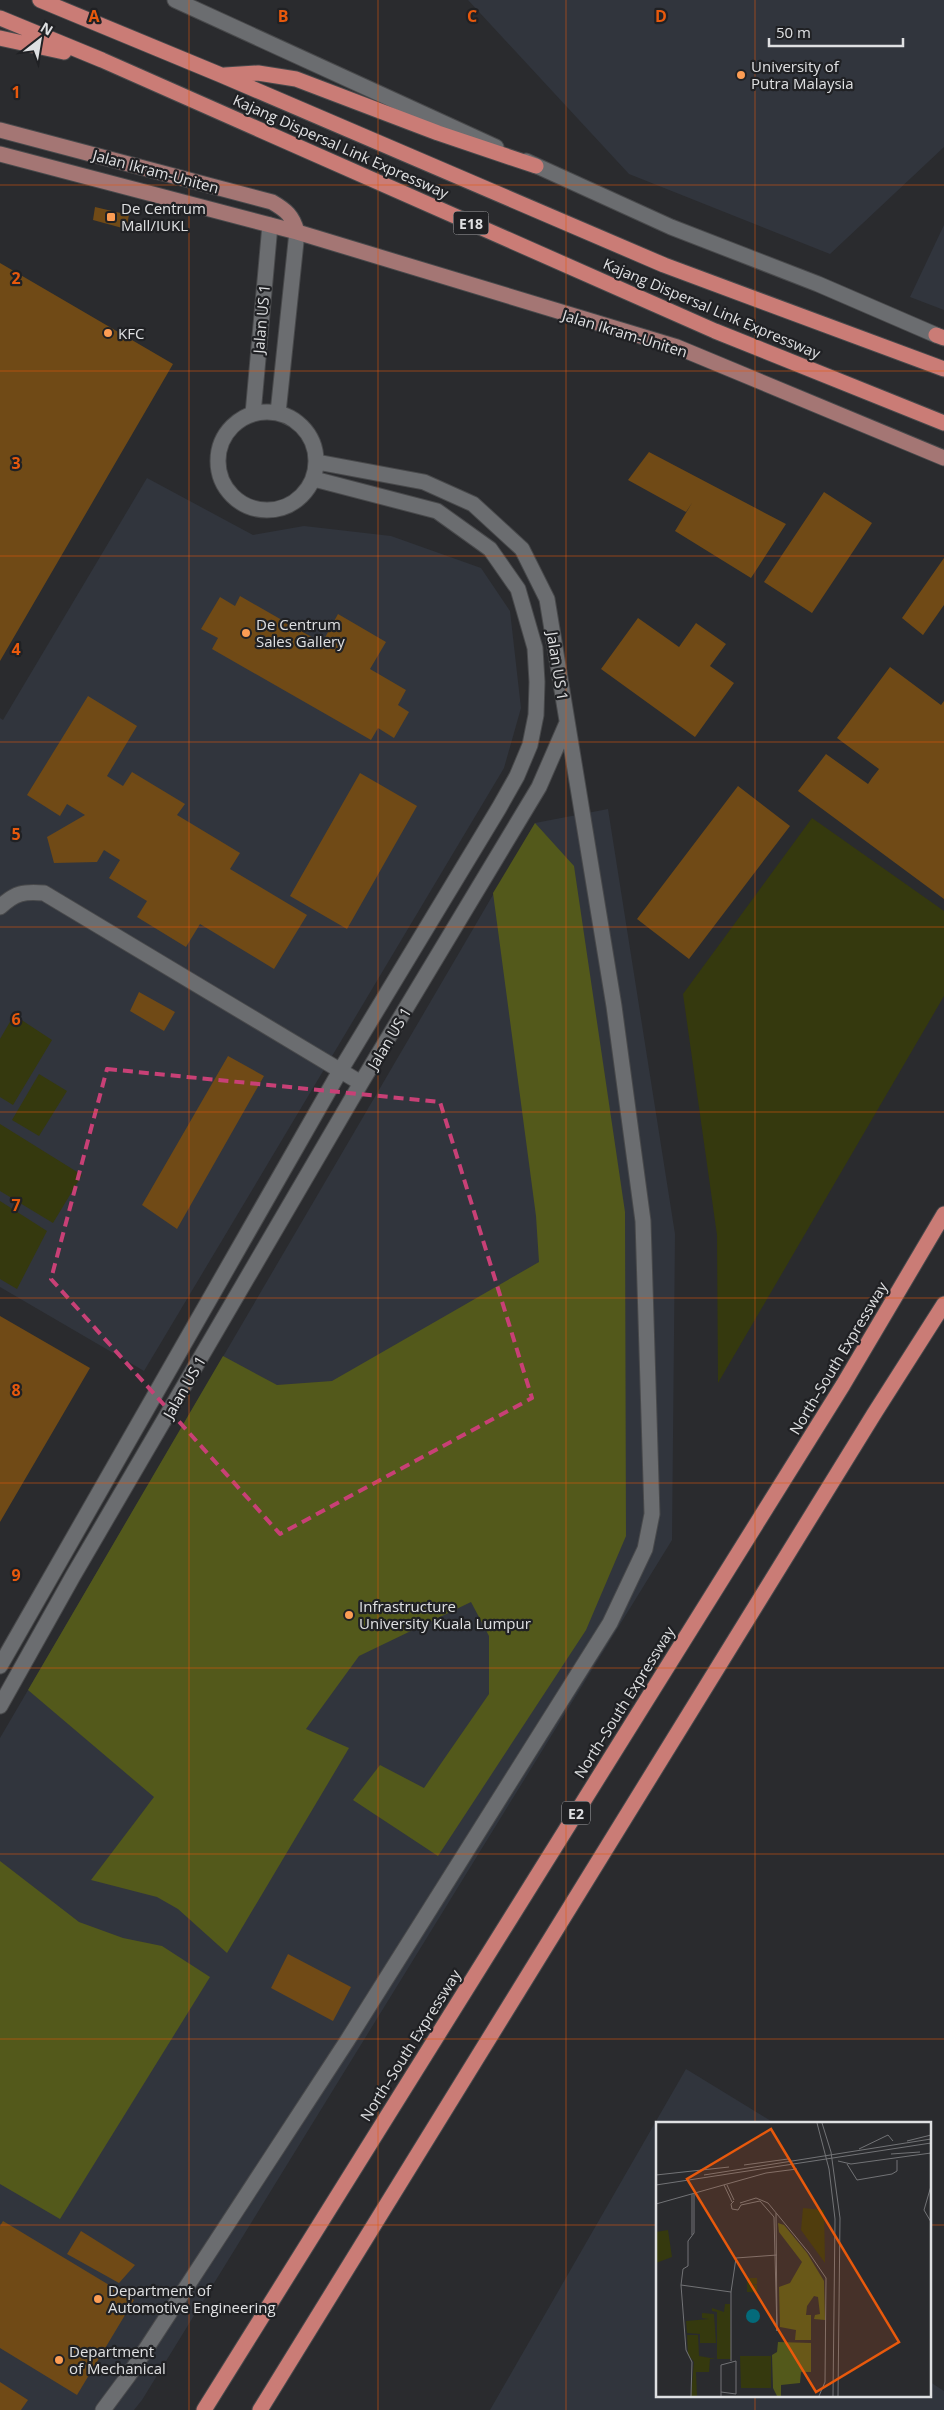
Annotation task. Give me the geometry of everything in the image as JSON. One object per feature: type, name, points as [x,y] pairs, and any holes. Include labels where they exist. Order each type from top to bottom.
[{"type":"highway","name":"Kajang Dispersal Link Expressway","points":[[40,0],[221,75],[664,265],[944,369]]},
{"type":"highway","name":"Kajang Dispersal Link Expressway","points":[[0,18],[102,60],[715,330],[944,423]]},
{"type":"highway","points":[[0,38],[102,60]]},
{"type":"highway","points":[[221,75],[258,73],[296,79],[438,133],[536,166]]},
{"type":"highway","name":"North–South Expressway","points":[[204,2410],[832,1402],[944,1214]]},
{"type":"highway","points":[[260,2410],[874,1414],[944,1304]]},
{"type":"main road","name":"Jalan Ikram-Uniten","points":[[0,130],[272,202],[286,210],[294,221],[297,232]]},
{"type":"main road","name":"Jalan Ikram-Uniten","points":[[0,154],[297,232],[677,347],[944,458]]},
{"type":"street","points":[[175,0],[671,227],[818,284],[940,337]]},
{"type":"street","name":"Jalan US 1","points":[[253,414],[270,225]]},
{"type":"street","name":"Jalan US 1","points":[[278,413],[297,232]]},
{"type":"street","points":[[278,413],[293,419],[306,431],[314,446],[317,462],[314,479],[307,492],[296,502],[282,508],[268,511],[253,509],[240,502],[229,492],[219,472],[219,450],[231,427],[253,414],[278,413]]},
{"type":"street","name":"Jalan US 1","points":[[0,1706],[73,1576],[361,1083],[539,787],[567,723],[547,599],[522,549],[473,504],[424,482],[317,462]]},
{"type":"street","name":"Jalan US 1","points":[[0,1666],[340,1071],[517,776],[530,745],[536,716],[535,648],[518,589],[490,549],[437,511],[314,479]]},
{"type":"street","points":[[103,2410],[134,2367],[347,2041],[600,1640],[645,1549],[652,1514],[643,1221],[614,1006],[567,723]]},
{"type":"street","points":[[0,906],[7,900],[25,891],[44,894],[361,1083]]},
{"type":"highlighted area","points":[[107,1069],[440,1102],[532,1398],[280,1534],[51,1279]]},
{"type":"shaded area","name":"University of Putra Malaysia","points":[[468,0],[944,0],[944,147],[830,254],[629,174]]},
{"type":"shaded area","points":[[944,225],[944,310],[910,297]]},
{"type":"shaded area","points":[[147,478],[253,535],[304,526],[391,536],[481,568],[510,611],[521,708],[504,768],[144,1371],[0,1287],[0,718],[3,720]]},
{"type":"shaded area","name":"Infrastructure University Kuala Lumpur","points":[[608,809],[675,1234],[672,1540],[142,2400],[134,2410],[0,2410],[0,1738],[535,823]]},
{"type":"shaded area","points":[[686,2069],[773,2122],[656,2122],[656,2398],[932,2398],[932,2383],[944,2391],[944,2410],[490,2410]]},
{"type":"green space","points":[[812,818],[944,911],[944,996],[718,1383],[717,1235],[683,994]]},
{"type":"green space","points":[[535,823],[574,866],[625,1212],[626,1536],[586,1630],[438,1856],[353,1800],[380,1765],[424,1788],[489,1694],[489,1636],[471,1602],[359,1656],[306,1729],[349,1748],[227,1953],[178,1909],[157,1897],[91,1880],[154,1797],[28,1690],[223,1356],[277,1385],[332,1381],[539,1262],[536,1216],[493,893]]},
{"type":"green space","points":[[14,1015],[52,1040],[13,1105],[0,1097],[0,1039]]},
{"type":"green space","points":[[39,1074],[67,1091],[39,1136],[12,1120]]},
{"type":"green space","points":[[0,1124],[82,1175],[53,1223],[0,1191]]},
{"type":"green space","points":[[0,1201],[47,1231],[17,1289],[0,1279]]},
{"type":"green space","points":[[0,1861],[79,1922],[123,1938],[162,1946],[210,1977],[60,2219],[0,2184]]},
{"type":"building","points":[[95,207],[129,215],[126,229],[93,220]]},
{"type":"building","points":[[0,263],[173,364],[0,661]]},
{"type":"building","points":[[649,452],[786,524],[751,578],[675,531],[692,503],[686,512],[628,480]]},
{"type":"building","points":[[824,492],[872,523],[812,613],[764,582]]},
{"type":"building","points":[[944,558],[944,605],[923,635],[902,618]]},
{"type":"building","points":[[240,596],[322,643],[338,614],[386,642],[370,669],[406,690],[398,705],[409,712],[394,738],[378,728],[371,740],[212,649],[218,638],[201,629],[220,597],[235,606]]},
{"type":"building","points":[[638,618],[679,647],[696,623],[726,644],[710,666],[734,683],[695,737],[601,669]]},
{"type":"building","points":[[890,667],[941,705],[944,701],[944,899],[798,791],[826,754],[868,784],[879,769],[837,738]]},
{"type":"building","points":[[88,696],[137,726],[107,776],[123,786],[132,772],[185,804],[177,815],[240,853],[230,869],[307,915],[274,969],[200,924],[186,947],[137,917],[147,901],[109,878],[120,860],[104,850],[97,862],[54,863],[47,837],[85,815],[67,804],[60,816],[27,795]]},
{"type":"building","points":[[360,773],[417,806],[347,929],[290,896]]},
{"type":"building","points":[[738,786],[790,826],[689,959],[637,919]]},
{"type":"building","points":[[139,992],[175,1012],[164,1031],[130,1011]]},
{"type":"building","points":[[228,1056],[264,1076],[177,1229],[142,1205]]},
{"type":"building","points":[[0,1316],[90,1368],[0,1522]]},
{"type":"building","points":[[288,1954],[351,1987],[333,2021],[271,1988]]},
{"type":"building","points":[[3,2221],[134,2300],[77,2395],[0,2348],[0,2226]]},
{"type":"building","points":[[81,2231],[135,2265],[119,2283],[67,2254]]},
{"type":"building","points":[[0,2382],[28,2400],[21,2410],[0,2410]]},
{"type":"place","name":"University of Putra Malaysia","points":[[741,75]]},
{"type":"place","name":"De Centrum Mall/IUKL","points":[[111,217]]},
{"type":"place","name":"KFC","points":[[108,333]]},
{"type":"place","name":"De Centrum Sales Gallery","points":[[246,633]]},
{"type":"place","name":"Infrastructure University Kuala Lumpur","points":[[349,1615]]},
{"type":"place","name":"Department of Automotive Engineering","points":[[98,2299]]},
{"type":"place","name":"Department of Mechanical","points":[[59,2360]]}]
